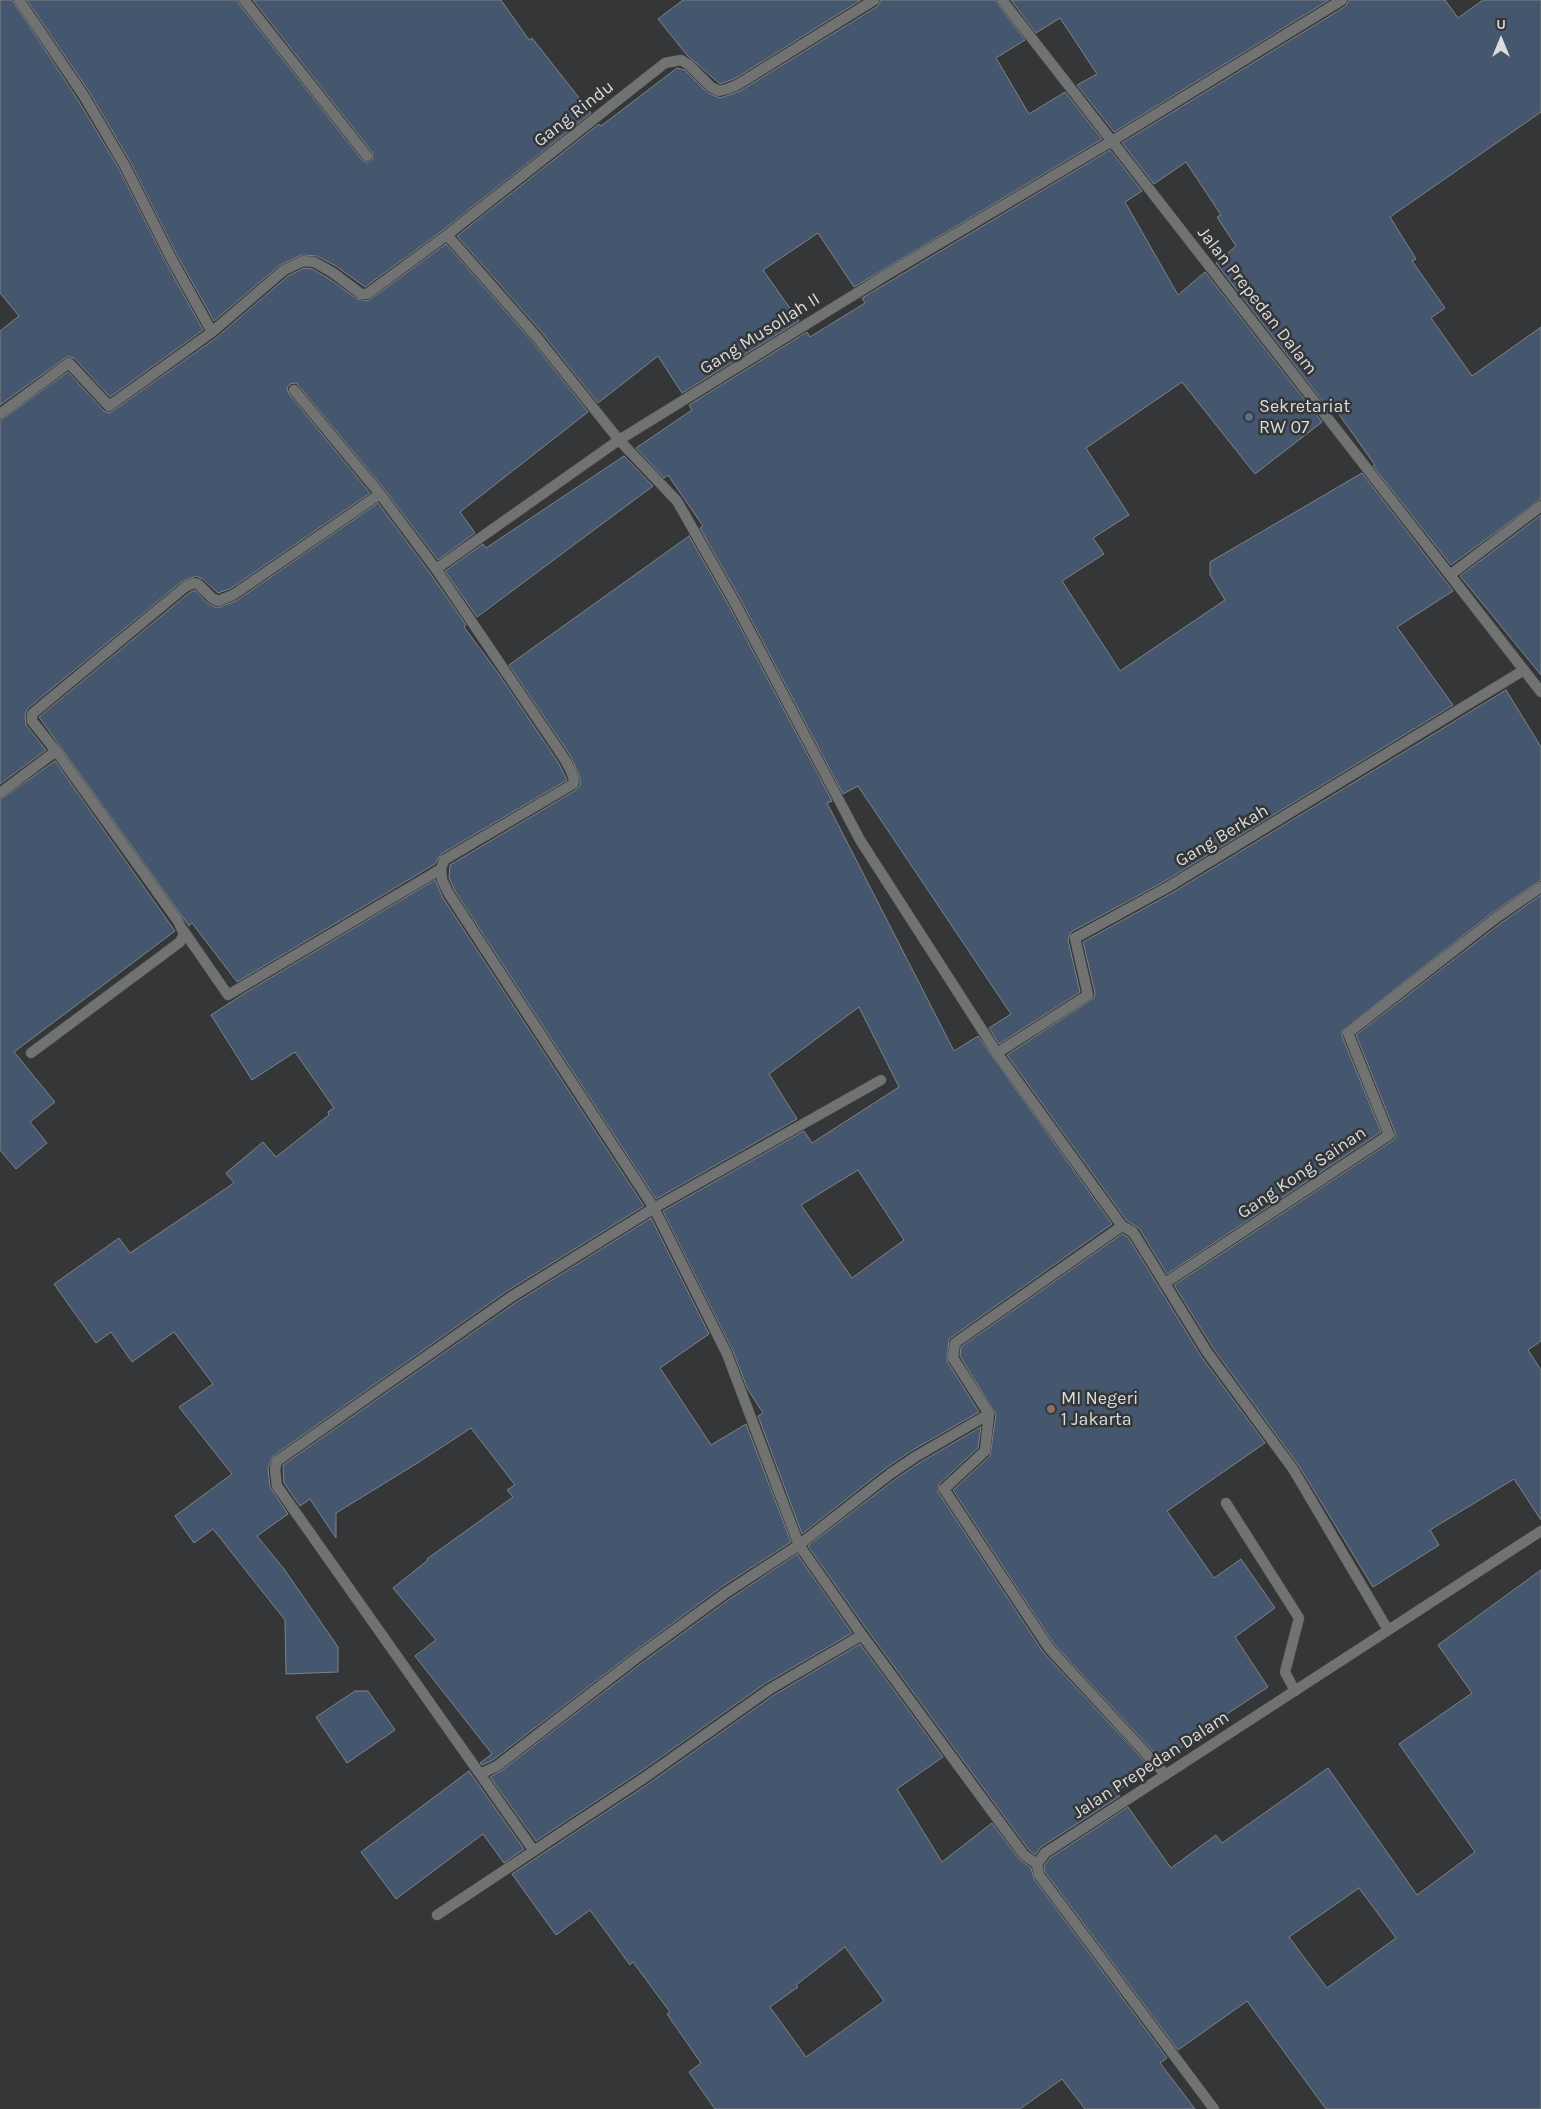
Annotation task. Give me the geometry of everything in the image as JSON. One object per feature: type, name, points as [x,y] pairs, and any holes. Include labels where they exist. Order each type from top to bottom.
[{"type":"street","points":[[0,414],[69,363],[109,406],[212,332],[162,241],[125,166],[84,96],[19,0]]},
{"type":"street","points":[[244,0],[367,156]]},
{"type":"street","name":"Gang Rindu","points":[[212,332],[284,270],[303,261],[314,262],[332,272],[361,294],[367,294],[447,235],[665,63],[681,60],[689,65],[711,87],[719,91],[727,89],[738,85],[874,0]]},
{"type":"street","name":"Jalan Prepedan Dalam","points":[[1002,0],[1541,692]]},
{"type":"street","name":"Gang Musollah II","points":[[436,569],[620,440],[891,272],[1112,141],[1342,0]]},
{"type":"street","points":[[447,235],[535,335],[620,440],[677,501],[735,603],[860,840],[997,1054],[1122,1226],[1133,1232],[1207,1352],[1293,1470],[1388,1630]]},
{"type":"street","points":[[294,390],[380,494],[436,569],[564,758],[574,780],[572,784],[562,791],[444,860],[441,869],[442,880],[449,894],[654,1208],[728,1354],[798,1544],[862,1635],[1024,1855],[1037,1864],[1039,1876],[1214,2109]]},
{"type":"street","points":[[380,494],[232,595],[218,601],[212,598],[198,584],[194,583],[185,587],[35,710],[32,714],[32,721],[56,751],[228,994],[441,869]]},
{"type":"street","points":[[1450,575],[1541,506]]},
{"type":"street","name":"Gang Berkah","points":[[997,1054],[1088,995],[1076,938],[1168,887],[1524,670]]},
{"type":"street","points":[[0,793],[56,751]]},
{"type":"street","name":"Gang Kong Sainan","points":[[1165,1283],[1389,1134],[1348,1033],[1497,918],[1541,887]]},
{"type":"street","points":[[31,1054],[180,942],[183,938],[183,930]]},
{"type":"street","points":[[534,1851],[278,1486],[275,1469],[278,1462],[511,1297],[654,1208],[881,1080]]},
{"type":"street","points":[[1122,1226],[955,1343],[953,1358],[989,1414],[985,1451],[944,1489],[1049,1648],[1165,1774]]},
{"type":"street","points":[[480,1774],[497,1766],[639,1656],[798,1544],[890,1474],[989,1414]]},
{"type":"street","points":[[1226,1503],[1300,1618],[1285,1672],[1295,1691]]},
{"type":"street","name":"Jalan Prepedan Dalam","points":[[1037,1864],[1045,1853],[1541,1531]]},
{"type":"street","points":[[437,1915],[644,1778],[770,1689],[862,1635]]},
{"type":"building","points":[[0,0],[12,0],[78,100],[119,169],[165,261],[203,330],[110,397],[74,358],[68,356],[0,405],[0,331],[19,316],[0,293]]},
{"type":"building","points":[[27,0],[237,0],[362,160],[368,163],[373,159],[372,152],[253,0],[501,0],[529,40],[532,38],[591,113],[443,230],[365,287],[336,266],[317,256],[301,255],[280,265],[214,321],[177,255],[131,163],[90,93]]},
{"type":"building","points":[[683,0],[861,0],[734,79],[720,84],[687,55],[658,19]]},
{"type":"building","points":[[881,0],[995,0],[1025,40],[996,58],[1029,114],[1065,92],[1102,139],[854,287],[818,233],[763,270],[799,321],[682,393],[658,356],[598,403],[540,330],[457,236],[599,124],[601,126],[677,68],[685,70],[708,93],[720,98],[729,95],[740,91],[878,6]]},
{"type":"building","points":[[1011,0],[1329,0],[1114,132],[1077,85],[1097,74],[1060,18],[1036,33]]},
{"type":"building","points":[[1349,0],[1445,0],[1458,18],[1483,0],[1541,0],[1541,112],[1390,217],[1416,259],[1412,261],[1445,308],[1431,318],[1472,376],[1541,327],[1541,499],[1451,565],[1373,466],[1375,465],[1336,410],[1332,413],[1216,263],[1236,246],[1217,217],[1221,215],[1186,162],[1154,184],[1122,143],[1346,6]]},
{"type":"building","points":[[1110,150],[1142,191],[1125,202],[1178,295],[1205,272],[1322,422],[1255,474],[1182,382],[1086,448],[1129,515],[1093,538],[1104,554],[1062,581],[1120,671],[1225,600],[1210,575],[1210,562],[1362,473],[1453,591],[1397,627],[1453,705],[1165,881],[1071,932],[1068,940],[1080,992],[999,1044],[989,1028],[1011,1014],[858,786],[843,794],[741,600],[700,528],[703,526],[668,475],[664,478],[636,448],[692,410],[689,405],[807,332],[810,337],[865,303],[862,298]]},
{"type":"building","points":[[446,244],[530,339],[588,412],[460,512],[475,533],[438,560],[385,490],[299,386],[296,383],[290,384],[287,388],[289,394],[370,493],[230,589],[218,593],[203,579],[196,576],[181,582],[27,709],[25,714],[26,725],[46,750],[0,784],[0,421],[68,372],[104,411],[110,413],[216,338],[288,276],[304,268],[312,269],[357,299],[368,301]]},
{"type":"building","points":[[624,456],[653,486],[477,617],[445,571],[483,544],[486,548]]},
{"type":"building","points":[[378,503],[466,625],[464,627],[498,673],[558,762],[567,780],[441,854],[435,864],[237,982],[192,923],[189,926],[39,717],[189,593],[195,590],[207,603],[217,608],[236,601]]},
{"type":"building","points":[[1541,515],[1541,675],[1460,576]]},
{"type":"building","points":[[689,536],[729,606],[832,801],[827,803],[954,1051],[978,1036],[1112,1224],[949,1339],[947,1361],[979,1412],[911,1451],[886,1468],[802,1534],[758,1416],[763,1413],[747,1388],[733,1351],[663,1211],[804,1131],[812,1143],[899,1087],[859,1007],[769,1074],[797,1119],[656,1199],[455,891],[449,878],[450,865],[576,790],[580,785],[580,777],[570,755],[509,665]],"holes":[[[858,1170],[904,1240],[852,1278],[801,1205]]]},
{"type":"building","points":[[1506,690],[1541,747],[1541,880],[1493,912],[1342,1031],[1342,1036],[1381,1132],[1167,1274],[1139,1228],[1127,1221],[1007,1055],[1094,998],[1095,993],[1083,942],[1172,893]]},
{"type":"building","points":[[55,761],[175,931],[14,1052],[55,1102],[30,1122],[47,1143],[16,1169],[0,1150],[0,800]]},
{"type":"building","points":[[435,880],[443,898],[644,1206],[507,1291],[273,1456],[268,1468],[270,1487],[288,1514],[257,1536],[284,1569],[338,1647],[338,1672],[286,1674],[285,1620],[213,1529],[194,1543],[175,1516],[232,1474],[179,1407],[213,1384],[174,1332],[132,1362],[111,1332],[96,1343],[54,1284],[119,1238],[130,1253],[234,1183],[226,1173],[263,1142],[276,1157],[329,1115],[328,1112],[334,1108],[295,1052],[252,1080],[211,1015]]},
{"type":"building","points":[[1541,895],[1541,1341],[1528,1350],[1541,1370],[1541,1520],[1514,1479],[1430,1530],[1439,1545],[1373,1587],[1299,1466],[1213,1348],[1174,1285],[1395,1139],[1395,1132],[1356,1035],[1501,923]]},
{"type":"building","points":[[651,1218],[709,1334],[660,1368],[711,1445],[746,1424],[791,1542],[723,1586],[493,1760],[482,1765],[480,1763],[492,1754],[415,1656],[436,1640],[393,1588],[427,1559],[513,1497],[507,1490],[515,1485],[471,1428],[336,1513],[336,1538],[310,1499],[300,1506],[284,1483],[283,1465],[515,1303]]},
{"type":"building","points":[[1122,1234],[1128,1237],[1201,1356],[1265,1443],[1167,1511],[1214,1578],[1241,1559],[1275,1608],[1235,1637],[1268,1687],[1198,1733],[1200,1735],[1162,1761],[1054,1644],[953,1490],[990,1456],[996,1415],[960,1356],[961,1347]]},
{"type":"building","points":[[981,1427],[978,1448],[939,1484],[938,1492],[1043,1652],[1151,1768],[1117,1791],[1120,1796],[1041,1847],[1035,1855],[1029,1850],[868,1631],[808,1546],[894,1480],[919,1463]]},
{"type":"building","points":[[797,1554],[852,1633],[766,1683],[640,1772],[536,1841],[490,1777],[501,1771],[643,1662],[731,1598]]},
{"type":"building","points":[[1541,1570],[1541,2109],[1326,2109],[1247,2001],[1178,2050],[1045,1872],[1044,1866],[1050,1858],[1128,1807],[1171,1868],[1216,1835],[1222,1843],[1328,1768],[1417,1895],[1475,1852],[1399,1744],[1472,1693],[1438,1645]],"holes":[[[1359,1888],[1396,1938],[1327,1988],[1289,1937]]]},
{"type":"building","points":[[860,1644],[943,1757],[897,1789],[942,1862],[992,1823],[1019,1859],[1031,1868],[1034,1879],[1167,2058],[1160,2063],[1195,2109],[1085,2109],[1062,2079],[1020,2109],[715,2109],[689,2072],[701,2063],[667,2014],[670,2012],[633,1962],[630,1965],[590,1910],[556,1935],[512,1874],[648,1784],[774,1695]],"holes":[[[845,1947],[884,2001],[806,2057],[770,2007],[798,1987],[796,1985]]]},
{"type":"building","points":[[355,1691],[368,1691],[395,1730],[347,1763],[316,1717]]},
{"type":"building","points":[[469,1771],[524,1849],[504,1863],[483,1834],[396,1899],[361,1852]]},
{"type":"place","name":"Sekretariat RW 07","points":[[1249,417]]},
{"type":"place","name":"MI Negeri 1 Jakarta","points":[[1051,1409]]}]
